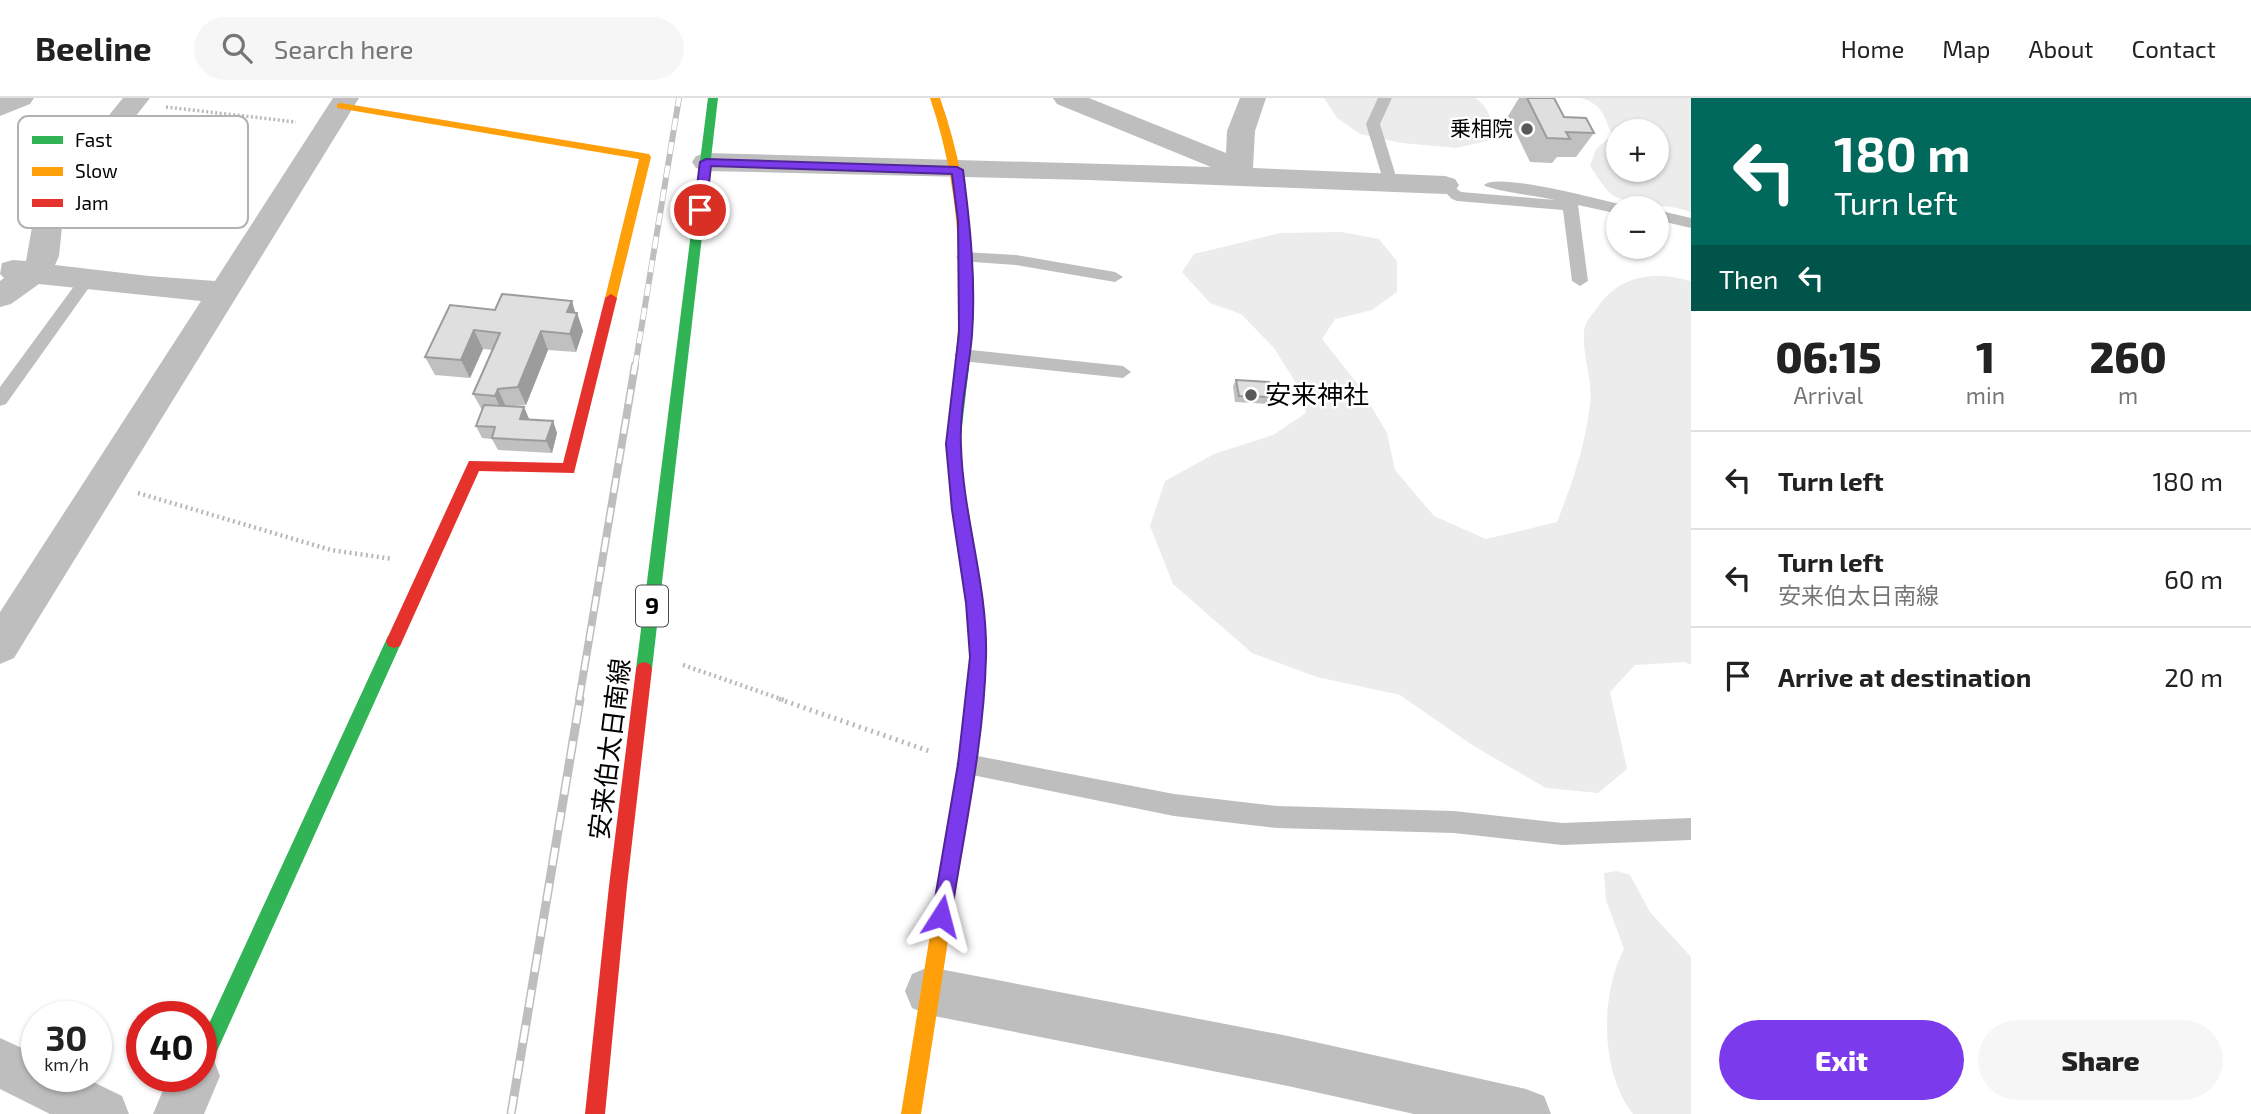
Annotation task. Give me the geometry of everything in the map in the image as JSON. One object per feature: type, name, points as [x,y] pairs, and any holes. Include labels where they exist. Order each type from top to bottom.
[{"type":"street","points":[[0,108],[20,98]]},
{"type":"street","name":"安来伯太日南線","points":[[595,1114],[618,886],[713,98]]},
{"type":"street","points":[[911,1114],[967,764],[978,657],[974,603],[959,510],[953,444],[966,332],[964,221],[957,170],[935,98]]},
{"type":"street","points":[[1066,98],[1243,172]]},
{"type":"street","points":[[1243,172],[1241,131],[1253,98]]},
{"type":"street","points":[[122,116],[135,100]]},
{"type":"street","points":[[0,646],[339,110],[645,157],[569,469],[474,465],[217,1028]]},
{"type":"street","points":[[706,162],[957,170],[1243,172],[1445,185]]},
{"type":"street","points":[[0,296],[36,271],[44,256],[47,228]]},
{"type":"street","points":[[0,269],[36,271],[149,288],[223,292]]},
{"type":"street","points":[[929,991],[1289,1060],[1526,1114]]},
{"type":"street","points":[[0,1063],[104,1114]]},
{"type":"street","points":[[178,1114],[188,1092]]},
{"type":"lane","points":[[1385,98],[1373,124],[1391,183]]},
{"type":"lane","points":[[1445,185],[1457,197],[1606,207]]},
{"type":"lane","points":[[1492,185],[1511,186],[1571,203]]},
{"type":"lane","points":[[1571,203],[1580,281]]},
{"type":"lane","points":[[1669,218],[1691,223]]},
{"type":"lane","points":[[964,257],[1016,260],[1115,277]]},
{"type":"lane","points":[[0,400],[88,278]]},
{"type":"lane","points":[[962,355],[1123,372]]},
{"type":"lane","points":[[967,764],[1174,805],[1277,817],[1454,822],[1562,834],[1691,829]]},
{"type":"path","points":[[135,100],[339,110]]},
{"type":"path","points":[[102,484],[246,523],[331,550],[429,564]]},
{"type":"path","points":[[670,661],[967,764]]},
{"type":"shaded area","points":[[1324,98],[1475,98],[1488,111],[1491,140],[1457,148],[1402,143],[1360,134],[1337,118]]},
{"type":"shaded area","points":[[1581,98],[1691,98],[1691,212],[1669,207],[1669,196],[1614,196],[1607,190],[1590,166],[1596,149],[1606,140],[1606,182],[1669,182],[1669,119],[1606,120],[1594,104]]},
{"type":"shaded area","points":[[1341,232],[1379,239],[1397,261],[1397,292],[1372,310],[1335,319],[1322,339],[1360,387],[1387,433],[1395,470],[1434,516],[1486,539],[1557,522],[1577,465],[1588,421],[1591,396],[1584,331],[1597,308],[1616,288],[1639,278],[1664,276],[1691,281],[1691,665],[1685,662],[1635,665],[1610,692],[1627,769],[1598,793],[1546,788],[1472,745],[1400,695],[1317,677],[1252,653],[1173,584],[1150,526],[1165,481],[1214,454],[1273,435],[1306,413],[1296,383],[1274,348],[1241,314],[1210,303],[1182,272],[1194,254],[1280,233]]},
{"type":"shaded area","points":[[1617,871],[1630,875],[1650,912],[1691,957],[1691,1114],[1633,1114],[1614,1077],[1607,1033],[1608,1010],[1616,968],[1624,949],[1606,900],[1604,873]]},
{"type":"building","points":[[1527,98],[1554,98],[1564,117],[1586,118],[1594,133],[1566,132],[1570,139],[1547,138]]},
{"type":"building","points":[[502,294],[572,301],[567,312],[577,313],[570,334],[541,331],[518,387],[498,389],[495,396],[473,394],[500,333],[474,330],[461,360],[425,357],[450,305],[495,310]]},
{"type":"building","points":[[1236,380],[1269,382],[1272,397],[1239,396]]},
{"type":"building","points":[[484,405],[524,407],[520,419],[553,421],[546,441],[492,438],[495,427],[476,426]]},
{"type":"railway","points":[[635,367],[679,98]]},
{"type":"railway","points":[[579,700],[635,365]]},
{"type":"railway","points":[[511,1114],[580,699]]},
{"type":"traffic: fast","points":[[644,669],[713,98]]},
{"type":"traffic: fast","points":[[962,367],[953,444],[959,510],[974,603],[978,657],[966,768]]},
{"type":"traffic: fast","points":[[217,1029],[394,641]]},
{"type":"traffic: slow","points":[[935,98],[955,163],[965,231],[967,300],[962,367]]},
{"type":"traffic: slow","points":[[341,106],[645,157],[611,298]]},
{"type":"traffic: slow","points":[[911,1114],[966,768]]},
{"type":"traffic: jam","points":[[394,641],[474,465],[569,469],[611,298]]},
{"type":"traffic: jam","points":[[595,1114],[644,669]]},
{"type":"place","name":"乗相院","points":[[1527,129]]},
{"type":"place","name":"安来神社","points":[[1251,395]]},
{"type":"route","points":[[700,210],[706,162],[957,170],[964,221],[966,332],[958,379],[953,444],[959,510],[974,603],[978,657],[967,764],[941,916]]}]
